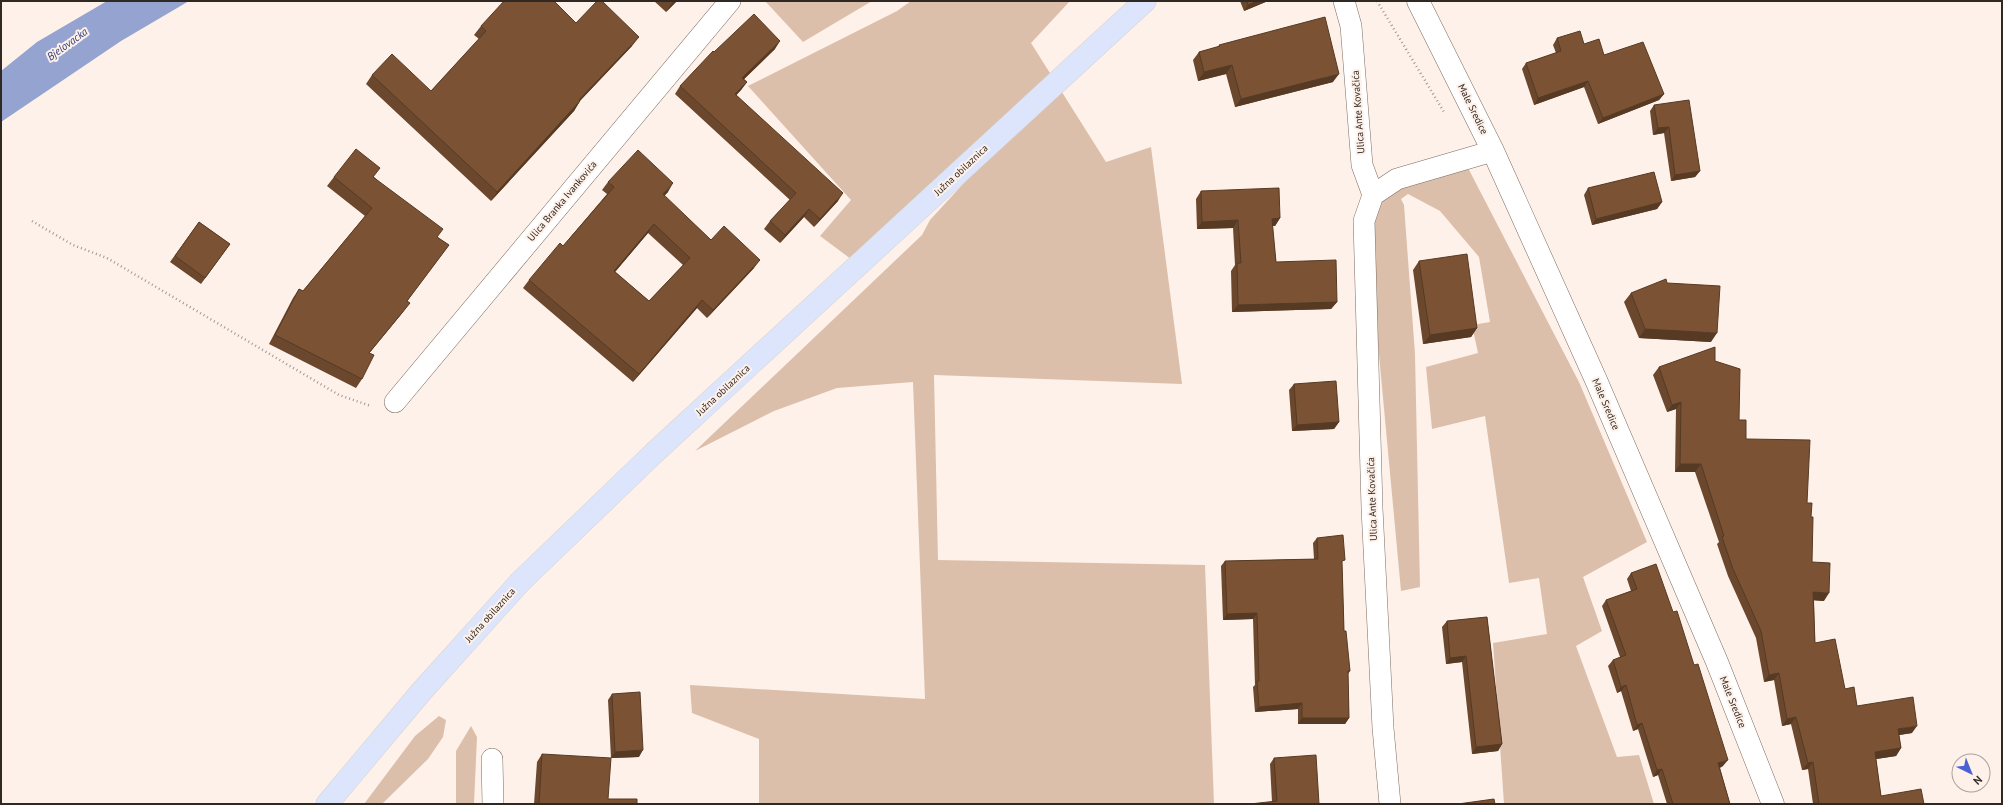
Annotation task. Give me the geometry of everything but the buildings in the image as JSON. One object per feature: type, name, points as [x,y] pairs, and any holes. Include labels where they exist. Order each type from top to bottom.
[{"type":"main road","name":"Južna obilaznica","points":[[327,804],[421,692],[520,582],[654,453],[1144,1]]},
{"type":"street","name":"Ulica Branka Ivankovića","points":[[395,402],[730,1]]},
{"type":"street","name":"Ulica Ante Kovačića","points":[[1344,1],[1351,26],[1362,165],[1373,195],[1364,221],[1364,260],[1372,516],[1383,728],[1390,804]]},
{"type":"street","name":"Male Sredice","points":[[1421,4],[1493,151],[1624,445],[1717,662],[1774,804]]},
{"type":"street","points":[[1373,195],[1397,179],[1493,151]]},
{"type":"street","points":[[492,759],[492,804]]},
{"type":"path","points":[[1377,1],[1447,118]]},
{"type":"path","points":[[32,221],[73,245],[107,258],[339,395],[381,410],[395,402]]},
{"type":"shaded area","points":[[765,1],[872,1],[803,42]]},
{"type":"shaded area","points":[[911,1],[1070,1],[1031,43],[1106,162],[1151,147],[1182,384],[934,375],[938,560],[1205,565],[1214,804],[759,804],[759,739],[692,713],[690,685],[925,699],[913,382],[837,388],[774,411],[695,451],[922,235],[930,220],[1051,88],[859,265],[820,236],[851,200],[748,86],[897,11]]},
{"type":"shaded area","points":[[1467,166],[1579,382],[1647,542],[1583,577],[1602,631],[1576,646],[1617,757],[1639,755],[1654,804],[1504,804],[1493,643],[1547,634],[1539,578],[1509,583],[1485,416],[1432,429],[1426,367],[1478,353],[1472,325],[1490,322],[1479,257],[1440,211],[1408,194],[1401,199],[1404,205],[1415,354],[1420,587],[1401,591],[1370,258],[1370,216],[1381,195]]},
{"type":"shaded area","points":[[439,716],[446,720],[443,737],[428,759],[382,804],[364,804],[415,736]]},
{"type":"shaded area","points":[[471,726],[477,737],[474,804],[456,804],[456,751]]},
{"type":"water","name":"Bjelovacka","points":[[107,1],[189,1],[121,41],[1,122],[1,71],[37,42]]}]
